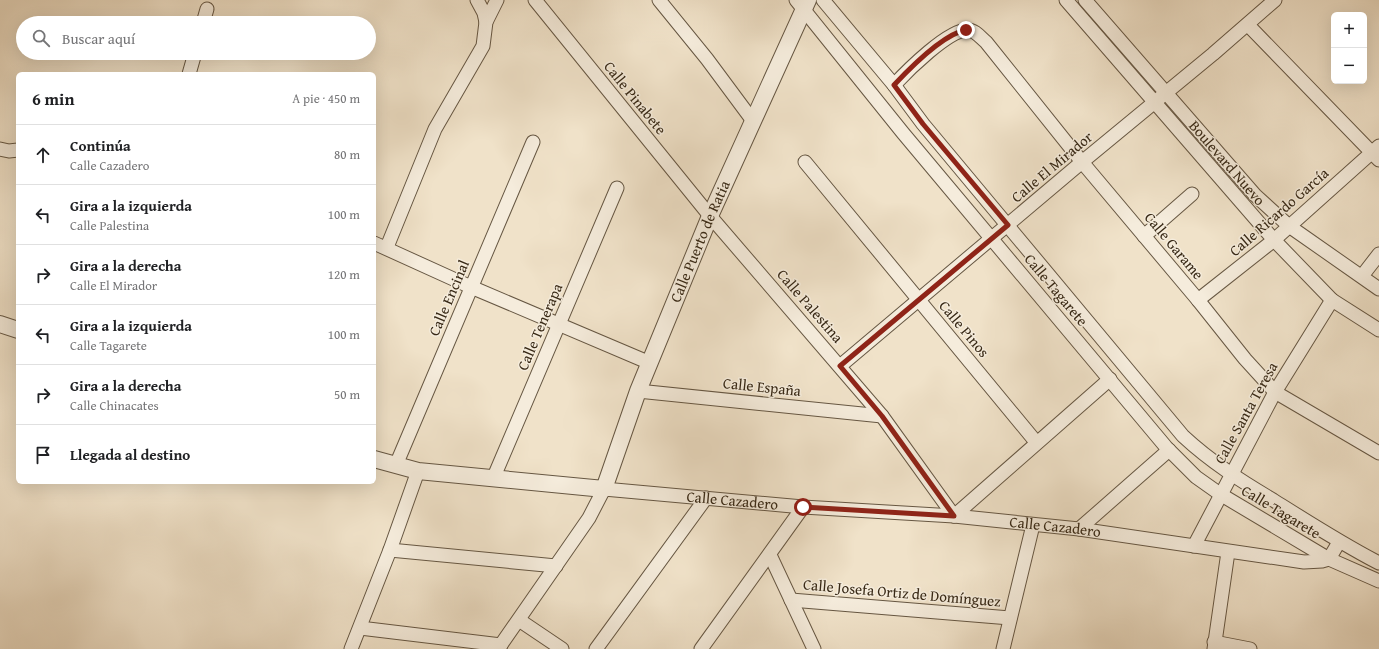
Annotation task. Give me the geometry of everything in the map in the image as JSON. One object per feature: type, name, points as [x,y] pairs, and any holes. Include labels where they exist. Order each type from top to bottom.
[{"type":"street","points":[[478,0],[486,22]]},
{"type":"street","points":[[387,247],[436,129],[483,46],[486,22],[497,0]]},
{"type":"street","name":"Calle Pinabete","points":[[535,0],[710,216]]},
{"type":"street","points":[[660,0],[753,121]]},
{"type":"street","name":"Calle Tagarete","points":[[824,0],[894,85],[923,124],[1183,436],[1204,456],[1230,475],[1339,542]]},
{"type":"street","name":"Boulevard Nuevo","points":[[1066,0],[1274,240],[1332,300],[1379,330]]},
{"type":"street","name":"Boulevard Nuevo","points":[[1085,0],[1255,195],[1289,226],[1379,289]]},
{"type":"street","name":"Calle El Mirador","points":[[840,366],[1082,162],[1248,25],[1275,0]]},
{"type":"street","name":"Calle Puerto de Ratia","points":[[604,489],[638,391],[710,216],[753,121],[802,3]]},
{"type":"street","name":"Calle Tagarete","points":[[802,3],[903,133],[1169,450],[1196,477],[1220,494],[1329,559]]},
{"type":"street","points":[[205,16],[207,9]]},
{"type":"street","points":[[1248,25],[1377,153]]},
{"type":"street","name":"Calle Garame","points":[[894,85],[913,65],[956,33],[970,30],[986,42],[1082,162],[1198,300],[1245,359],[1275,392],[1379,453]]},
{"type":"street","points":[[189,72],[192,60]]},
{"type":"street","name":"Calle Encinal","points":[[396,466],[533,142]]},
{"type":"street","points":[[0,149],[9,151],[16,150]]},
{"type":"street","name":"Calle Ricardo García","points":[[1198,300],[1274,240],[1377,153]]},
{"type":"street","name":"Calle Pinos","points":[[805,162],[1036,442]]},
{"type":"street","name":"Calle Tenerapa","points":[[493,478],[617,188]]},
{"type":"street","points":[[1144,236],[1192,194]]},
{"type":"street","name":"Calle Palestina","points":[[710,216],[882,416],[954,516]]},
{"type":"street","points":[[376,244],[387,247],[471,287],[650,363]]},
{"type":"street","points":[[1362,276],[1379,254]]},
{"type":"street","name":"Calle Santa Teresa","points":[[1194,546],[1275,392],[1332,300]]},
{"type":"street","points":[[0,324],[16,329]]},
{"type":"street","points":[[954,516],[1036,442],[1110,379]]},
{"type":"street","name":"Calle España","points":[[638,391],[882,416]]},
{"type":"street","points":[[1079,529],[1169,450]]},
{"type":"street","name":"Calle Cazadero","points":[[376,460],[418,471],[803,507],[954,516],[1079,529],[1304,562],[1329,559]]},
{"type":"street","points":[[351,649],[390,550],[418,471]]},
{"type":"street","points":[[360,628],[500,647],[589,518],[604,489]]},
{"type":"street","points":[[596,649],[706,498]]},
{"type":"street","points":[[701,649],[770,555],[803,507]]},
{"type":"street","points":[[1003,649],[1033,525]]},
{"type":"street","points":[[1379,563],[1339,542],[1329,559],[1379,581]]},
{"type":"street","points":[[390,550],[556,566]]},
{"type":"street","points":[[1228,552],[1214,646],[1250,649]]},
{"type":"street","points":[[770,555],[811,648]]},
{"type":"street","name":"Calle Josefa Ortiz de Domínguez","points":[[791,600],[1010,618]]},
{"type":"street","points":[[519,620],[562,649]]},
{"type":"route","points":[[803,507],[954,516],[882,416],[840,366],[1008,225],[923,124],[894,85],[913,65],[934,48],[951,36],[966,30]]}]
